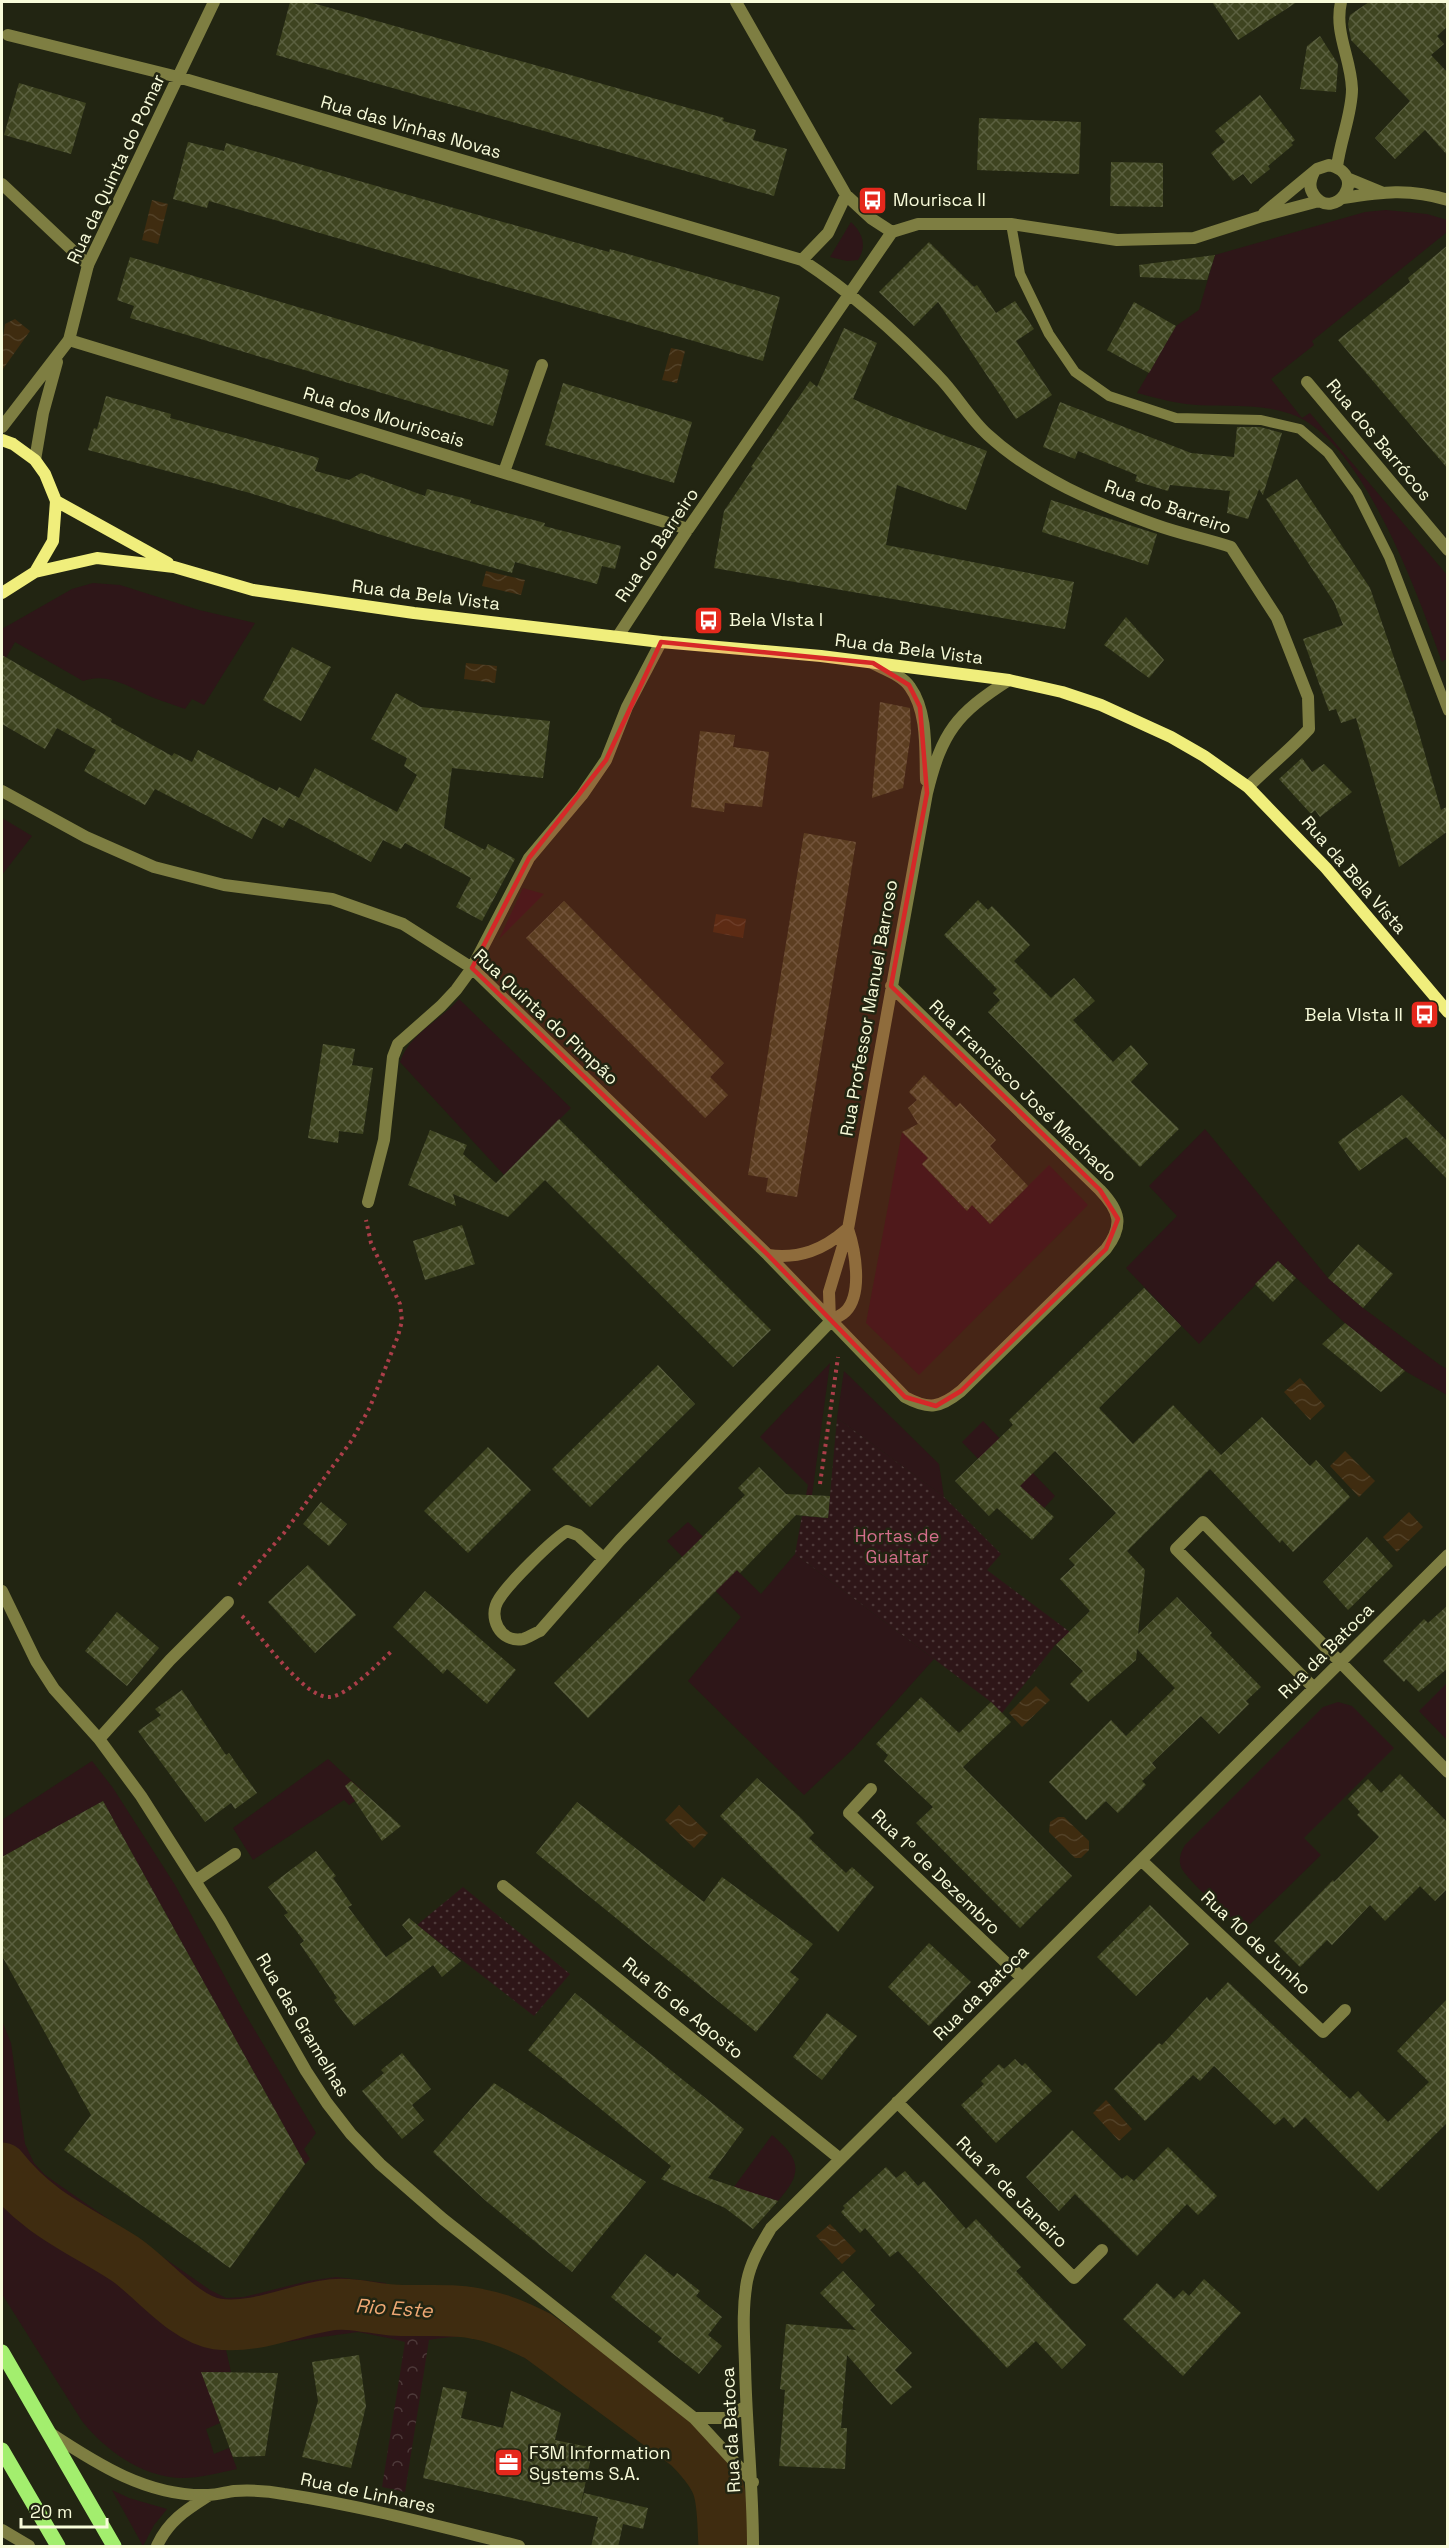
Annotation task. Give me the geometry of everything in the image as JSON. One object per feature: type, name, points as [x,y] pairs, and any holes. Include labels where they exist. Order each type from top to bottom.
[{"type":"main road","points":[[2,440],[13,444],[34,460],[45,474],[56,501],[53,541],[35,572],[2,593]]},
{"type":"main road","name":"Rua da Bela Vista","points":[[56,501],[174,567]]},
{"type":"main road","name":"Rua da Bela Vista","points":[[35,572],[97,558],[174,567],[253,590],[414,613],[661,642],[783,652],[1009,680],[1062,692],[1138,721],[1204,756],[1248,787],[1326,868],[1448,1011]]},
{"type":"main road","points":[[2,2352],[114,2547]]},
{"type":"main road","points":[[2,2450],[58,2547]]},
{"type":"street","name":"Rua da Quinta do Pomar","points":[[2,427],[69,340],[88,265],[214,2]]},
{"type":"street","points":[[736,2],[846,195],[872,219],[892,232],[918,224],[1011,224],[1117,240],[1194,238],[1319,201],[1332,203],[1343,198],[1383,192],[1423,192],[1448,200]]},
{"type":"street","points":[[1337,167],[1352,95],[1351,72],[1339,32],[1341,2]]},
{"type":"street","name":"Rua das Vinhas Novas","points":[[8,35],[178,77],[802,261],[828,277],[849,295]]},
{"type":"street","points":[[1319,201],[1314,197],[1310,185],[1318,169],[1341,140]]},
{"type":"street","points":[[1259,217],[1318,169],[1337,167]]},
{"type":"street","points":[[1337,167],[1347,178],[1383,192]]},
{"type":"street","points":[[1343,198],[1348,185],[1347,178]]},
{"type":"street","points":[[2,184],[88,265]]},
{"type":"street","points":[[802,261],[828,233],[846,195]]},
{"type":"street","name":"Rua do Barreiro","points":[[618,636],[688,529],[892,232]]},
{"type":"street","name":"Rua do Barreiro","points":[[849,295],[871,312],[939,376],[987,434],[1025,464],[1061,485],[1127,514],[1158,526],[1231,547],[1277,618],[1308,697],[1309,729],[1292,748],[1267,767],[1248,787]]},
{"type":"street","name":"Rua dos Mouriscais","points":[[69,340],[688,529]]},
{"type":"street","name":"Rua da Quinta do Pomar","points":[[34,460],[43,413],[59,355]]},
{"type":"street","points":[[504,472],[542,365]]},
{"type":"street","name":"Rua dos Barrócos","points":[[1307,382],[1448,550]]},
{"type":"street","points":[[368,1202],[384,1140],[393,1058],[398,1044],[449,998],[472,968],[529,858],[582,795],[606,760],[627,706],[661,642]]},
{"type":"street","points":[[873,663],[892,672],[909,685],[920,706],[927,793]]},
{"type":"street","points":[[927,793],[936,755],[952,728],[986,694],[1009,680]]},
{"type":"street","name":"Rua Quinta do Pimpão","points":[[2,791],[86,837],[154,867],[224,885],[332,899],[403,924],[472,968],[768,1255],[830,1322]]},
{"type":"street","name":"Rua Professor Manuel Barroso","points":[[830,1322],[829,1292],[848,1229],[927,793]]},
{"type":"street","name":"Rua Francisco José Machado","points":[[830,1322],[905,1397],[921,1405],[936,1406],[949,1401],[1106,1249],[1115,1237],[1118,1219],[1112,1203],[891,986]]},
{"type":"street","points":[[768,1255],[784,1257],[808,1254],[831,1243],[848,1229]]},
{"type":"street","name":"Rua Professor Manuel Barroso","points":[[603,1558],[579,1535],[567,1531],[554,1539],[499,1599],[493,1613],[495,1626],[507,1636],[523,1639],[540,1631],[603,1558],[830,1322],[846,1311],[855,1286],[856,1266],[848,1229]]},
{"type":"street","points":[[1314,1688],[1176,1549],[1203,1522],[1448,1772]]},
{"type":"street","name":"Rua da Batoca","points":[[753,2547],[753,2482],[746,2406],[743,2309],[747,2280],[756,2253],[771,2228],[1448,1556]]},
{"type":"street","name":"Rua das Gramelhas","points":[[2,1591],[36,1661],[54,1689],[99,1739],[141,1796],[220,1920],[306,2071],[327,2103],[380,2164],[443,2219],[694,2418],[753,2482]]},
{"type":"street","points":[[99,1739],[170,1660],[228,1602]]},
{"type":"street","name":"Rua 1º de Dezembro","points":[[871,1789],[849,1813],[1022,1978]]},
{"type":"street","points":[[195,1881],[236,1854]]},
{"type":"street","name":"Rua 10 de Junho","points":[[1141,1860],[1323,2032],[1345,2010]]},
{"type":"street","name":"Rua 15 de Agosto","points":[[503,1886],[839,2158]]},
{"type":"street","name":"Rua 1º de Janeiro","points":[[897,2103],[1074,2278],[1102,2250]]},
{"type":"street","points":[[694,2418],[727,2418],[746,2406]]},
{"type":"street","name":"Rua de Linhares","points":[[48,2432],[100,2465],[122,2476],[164,2491],[208,2495],[259,2490],[287,2494],[432,2524],[519,2547]]},
{"type":"street","name":"Rua de Linhares","points":[[157,2547],[171,2523],[182,2512],[208,2495]]},
{"type":"street","points":[[2,2530],[29,2547]]},
{"type":"lane","points":[[1011,224],[1020,274],[1049,334],[1075,372],[1109,396],[1176,418],[1261,420],[1300,429],[1328,453],[1357,493],[1389,557],[1448,711]]},
{"type":"path","points":[[368,1202],[366,1225],[400,1304],[402,1321],[398,1336],[370,1407],[352,1440],[284,1533],[228,1602],[259,1633],[297,1680],[314,1694],[329,1698],[344,1692],[393,1650]]},
{"type":"path","points":[[820,1484],[842,1333]]},
{"type":"highlighted area","points":[[661,642],[873,663],[909,685],[920,707],[927,793],[891,986],[1100,1190],[1118,1219],[1106,1249],[961,1391],[936,1406],[905,1397],[768,1255],[472,968],[529,858],[606,760]]},
{"type":"green space","points":[[1386,210],[1427,214],[1447,220],[1447,232],[1312,341],[1314,345],[1271,379],[1302,418],[1310,413],[1447,575],[1447,658],[1442,662],[1403,561],[1385,522],[1342,454],[1317,429],[1291,414],[1278,410],[1186,404],[1137,393],[1176,326],[1199,310],[1215,255],[1365,212]]},
{"type":"green space","points":[[851,222],[858,231],[863,245],[858,260],[847,261],[830,257]]},
{"type":"green space","points":[[93,583],[120,585],[199,610],[255,623],[204,705],[192,699],[185,709],[111,680],[102,678],[83,681],[15,642],[6,658],[2,655],[2,629],[72,589]]},
{"type":"green space","points":[[2,818],[32,836],[2,875]]},
{"type":"green space","points":[[523,888],[544,894],[499,939]]},
{"type":"green space","points":[[459,999],[571,1108],[504,1175],[400,1062],[418,1035]]},
{"type":"green space","points":[[1205,1129],[1328,1278],[1363,1308],[1447,1369],[1447,1395],[1405,1371],[1345,1323],[1278,1261],[1199,1344],[1126,1268],[1177,1216],[1149,1186]]},
{"type":"green space","points":[[902,1132],[928,1158],[922,1164],[966,1210],[972,1205],[990,1224],[1049,1165],[1088,1205],[919,1375],[866,1323]]},
{"type":"green space","points":[[830,1363],[812,1495],[806,1495],[808,1485],[760,1437]]},
{"type":"green space","points":[[844,1371],[939,1464],[944,1497],[837,1418]]},
{"type":"green space","name":"Hortas de Gualtar","points":[[837,1418],[944,1497],[1001,1554],[987,1570],[1070,1632],[1055,1645],[1002,1713],[991,1702],[795,1554],[802,1516],[828,1518]]},
{"type":"green space","points":[[983,1421],[1055,1496],[1035,1518],[962,1442]]},
{"type":"green space","points":[[688,1522],[761,1594],[795,1554],[934,1659],[853,1749],[804,1795],[688,1681],[741,1617],[667,1541]]},
{"type":"green space","points":[[1447,1683],[1447,1740],[1419,1711]]},
{"type":"green space","points":[[1338,1702],[1352,1706],[1394,1748],[1304,1838],[1321,1855],[1244,1930],[1200,1890],[1185,1873],[1180,1861],[1182,1850],[1323,1707]]},
{"type":"green space","points":[[328,1759],[366,1794],[349,1805],[344,1800],[253,1860],[233,1828]]},
{"type":"green space","points":[[92,1761],[113,1788],[175,1885],[244,2012],[316,2133],[304,2149],[310,2159],[305,2164],[103,1801],[2,1857],[2,1820]]},
{"type":"green space","points":[[463,1887],[570,1974],[534,2016],[417,1925]]},
{"type":"green space","points":[[2,2021],[11,2043],[25,2144],[34,2163],[45,2175],[210,2290],[226,2298],[244,2297],[308,2281],[336,2277],[386,2283],[383,2302],[339,2297],[244,2318],[217,2318],[207,2315],[182,2299],[122,2248],[41,2198],[13,2173],[3,2158]]},
{"type":"green space","points":[[772,2135],[788,2151],[795,2166],[792,2182],[778,2201],[734,2187]]},
{"type":"green space","points":[[2,2183],[24,2206],[63,2234],[118,2262],[141,2278],[185,2317],[202,2327],[226,2330],[251,2328],[288,2323],[328,2310],[351,2309],[395,2318],[393,2339],[358,2332],[226,2350],[231,2372],[202,2372],[220,2423],[206,2429],[214,2454],[229,2448],[237,2469],[188,2478],[152,2473],[113,2452],[91,2432],[2,2294]]},
{"type":"green space","points":[[395,2318],[472,2324],[504,2330],[530,2344],[677,2447],[698,2471],[710,2492],[715,2514],[717,2546],[707,2546],[706,2519],[700,2493],[692,2476],[679,2460],[609,2418],[542,2368],[506,2348],[473,2337],[429,2340],[405,2492],[382,2487],[405,2342],[393,2339]]},
{"type":"green space","points":[[112,2490],[129,2498],[167,2509],[154,2525],[143,2546]]},
{"type":"water","points":[[152,200],[168,204],[158,244],[142,240]]},
{"type":"water","points":[[15,319],[30,331],[3,369],[5,324]]},
{"type":"water","points":[[671,348],[685,351],[677,383],[662,380]]},
{"type":"water","points":[[486,571],[525,580],[521,595],[482,586]]},
{"type":"water","points":[[466,663],[497,666],[495,683],[464,679]]},
{"type":"water","points":[[716,914],[746,919],[743,938],[713,932]]},
{"type":"water","points":[[1300,1378],[1325,1406],[1310,1420],[1284,1392]]},
{"type":"water","points":[[1345,1451],[1375,1481],[1359,1497],[1330,1466]]},
{"type":"water","points":[[1409,1512],[1423,1527],[1397,1552],[1383,1537]]},
{"type":"water","points":[[1036,1686],[1050,1700],[1022,1727],[1009,1713]]},
{"type":"water","points":[[679,1805],[708,1833],[694,1848],[665,1820]]},
{"type":"water","points":[[1058,1817],[1064,1817],[1089,1841],[1089,1850],[1081,1858],[1075,1858],[1049,1832],[1050,1822]]},
{"type":"water","points":[[1106,2100],[1132,2129],[1119,2141],[1093,2113]]},
{"type":"water","points":[[830,2224],[856,2251],[842,2264],[816,2236]]},
{"type":"building","points":[[290,2],[309,2],[724,118],[723,121],[756,130],[753,140],[787,149],[774,196],[276,55]]},
{"type":"building","points":[[1212,2],[1297,2],[1238,40]]},
{"type":"building","points":[[1369,2],[1448,2],[1448,26],[1437,36],[1444,44],[1431,55],[1448,73],[1448,156],[1425,130],[1395,159],[1375,138],[1410,101],[1351,40],[1348,24],[1350,15]]},
{"type":"building","points":[[1320,36],[1338,64],[1336,92],[1300,89],[1307,46]]},
{"type":"building","points":[[19,83],[86,103],[71,154],[4,135]]},
{"type":"building","points":[[1260,95],[1295,140],[1291,143],[1293,145],[1268,166],[1270,169],[1251,184],[1243,174],[1233,181],[1211,153],[1225,142],[1215,131]]},
{"type":"building","points":[[979,118],[1081,122],[1079,174],[977,170]]},
{"type":"building","points":[[188,142],[224,151],[226,143],[609,252],[610,249],[780,297],[763,361],[209,201],[207,208],[173,199]]},
{"type":"building","points":[[1111,162],[1163,163],[1163,207],[1110,206]]},
{"type":"building","points":[[929,242],[974,287],[977,285],[996,313],[1015,301],[1034,329],[1016,341],[1052,395],[1016,419],[938,302],[914,326],[879,292]]},
{"type":"building","points":[[1448,245],[1448,469],[1338,340],[1410,282],[1408,278]]},
{"type":"building","points":[[1215,255],[1207,280],[1140,277],[1139,265]]},
{"type":"building","points":[[130,257],[509,370],[493,426],[130,318],[134,306],[117,300]]},
{"type":"building","points":[[1134,302],[1176,326],[1149,373],[1107,350]]},
{"type":"building","points":[[844,328],[877,343],[853,399],[987,451],[966,510],[897,485],[886,545],[1074,582],[1065,629],[714,568],[724,511],[810,381],[817,387]]},
{"type":"building","points":[[563,383],[692,422],[674,483],[545,445]]},
{"type":"building","points":[[106,396],[171,414],[170,418],[319,458],[315,471],[349,480],[361,473],[425,496],[427,489],[545,523],[544,526],[621,546],[615,569],[602,566],[597,584],[515,562],[512,573],[413,545],[250,493],[88,450],[94,428],[97,429]]},
{"type":"building","points":[[1060,402],[1191,453],[1234,457],[1237,427],[1260,427],[1282,433],[1263,495],[1259,489],[1248,519],[1227,513],[1230,491],[1170,485],[1168,491],[1135,481],[1137,475],[1078,451],[1075,459],[1043,447]]},
{"type":"building","points":[[1297,479],[1370,588],[1414,716],[1441,810],[1448,806],[1448,831],[1399,867],[1356,718],[1341,723],[1336,709],[1329,711],[1303,639],[1343,625],[1334,602],[1266,499]]},
{"type":"building","points":[[1051,500],[1157,534],[1148,565],[1042,532]]},
{"type":"building","points":[[1126,617],[1164,660],[1149,678],[1104,645]]},
{"type":"building","points":[[292,647],[331,667],[301,721],[263,700]]},
{"type":"building","points":[[2,655],[112,719],[111,722],[172,756],[174,753],[192,762],[198,750],[277,791],[279,787],[299,798],[315,768],[397,812],[417,775],[404,766],[407,758],[371,739],[396,693],[421,707],[550,721],[543,778],[452,768],[444,828],[485,850],[488,844],[515,859],[482,921],[456,907],[471,878],[405,843],[401,849],[383,840],[371,862],[289,818],[283,828],[263,817],[252,839],[155,789],[145,805],[114,788],[84,771],[96,750],[57,728],[45,749],[2,724]]},
{"type":"building","points":[[880,702],[910,708],[911,733],[903,788],[872,798]]},
{"type":"building","points":[[700,731],[735,735],[733,747],[769,752],[762,807],[725,803],[724,812],[691,807]]},
{"type":"building","points":[[1302,758],[1312,772],[1324,764],[1352,792],[1320,817],[1315,810],[1311,814],[1279,779]]},
{"type":"building","points":[[804,833],[856,842],[797,1197],[766,1192],[768,1178],[748,1175]]},
{"type":"building","points":[[978,900],[988,910],[992,906],[1030,945],[1014,961],[1051,998],[1074,978],[1095,1001],[1073,1020],[1113,1062],[1131,1045],[1148,1064],[1131,1082],[1179,1129],[1140,1167],[988,1012],[1000,1000],[993,993],[997,989],[944,935]]},
{"type":"building","points":[[564,901],[724,1063],[710,1077],[728,1095],[705,1118],[526,938]]},
{"type":"building","points":[[323,1044],[355,1049],[352,1065],[373,1068],[363,1134],[339,1131],[338,1143],[308,1138]]},
{"type":"building","points":[[924,1075],[956,1107],[960,1103],[996,1140],[990,1146],[1028,1186],[990,1224],[972,1205],[967,1211],[922,1164],[928,1158],[902,1132],[918,1124],[908,1108],[917,1100],[909,1092]]},
{"type":"building","points":[[1402,1095],[1448,1142],[1448,1180],[1406,1137],[1359,1171],[1338,1142]]},
{"type":"building","points":[[559,1119],[771,1330],[733,1367],[545,1180],[508,1217],[453,1194],[456,1206],[408,1185],[430,1130],[467,1145],[463,1154],[496,1183]]},
{"type":"building","points":[[462,1225],[475,1264],[425,1280],[413,1241]]},
{"type":"building","points":[[1358,1244],[1393,1274],[1363,1308],[1328,1278]]},
{"type":"building","points":[[1278,1261],[1296,1278],[1273,1302],[1255,1284]]},
{"type":"building","points":[[1144,1288],[1181,1326],[1099,1408],[1133,1444],[1173,1405],[1221,1455],[1262,1417],[1310,1466],[1316,1460],[1350,1497],[1293,1552],[1282,1540],[1280,1543],[1210,1469],[1127,1551],[1145,1570],[1138,1634],[1177,1597],[1212,1633],[1210,1635],[1261,1687],[1246,1701],[1249,1704],[1219,1734],[1201,1716],[1152,1763],[1156,1768],[1142,1781],[1146,1785],[1118,1813],[1106,1801],[1086,1820],[1049,1782],[1111,1720],[1126,1736],[1175,1688],[1137,1649],[1136,1660],[1088,1702],[1070,1684],[1083,1671],[1056,1645],[1090,1611],[1060,1579],[1075,1565],[1069,1559],[1116,1513],[1055,1451],[1020,1486],[1054,1517],[1032,1540],[997,1508],[989,1516],[955,1481],[1013,1425],[1009,1420]]},
{"type":"building","points":[[1345,1323],[1405,1371],[1381,1392],[1322,1344]]},
{"type":"building","points":[[658,1365],[695,1404],[590,1507],[552,1469]]},
{"type":"building","points":[[488,1447],[531,1490],[468,1553],[424,1511]]},
{"type":"building","points":[[759,1467],[786,1494],[830,1496],[828,1518],[796,1515],[740,1573],[737,1570],[588,1718],[554,1683],[745,1495],[738,1488]]},
{"type":"building","points":[[321,1502],[347,1524],[329,1546],[303,1524]]},
{"type":"building","points":[[1367,1537],[1393,1566],[1348,1610],[1323,1582]]},
{"type":"building","points":[[308,1565],[356,1615],[315,1653],[268,1602]]},
{"type":"building","points":[[425,1591],[516,1670],[487,1704],[447,1669],[443,1674],[393,1627]]},
{"type":"building","points":[[1448,1605],[1448,1668],[1419,1692],[1406,1679],[1404,1682],[1383,1661],[1424,1619],[1428,1623]]},
{"type":"building","points":[[117,1612],[159,1648],[127,1686],[85,1651]]},
{"type":"building","points":[[182,1690],[226,1755],[229,1753],[257,1793],[235,1809],[231,1803],[205,1822],[138,1731],[161,1715],[155,1709]]},
{"type":"building","points":[[921,1697],[959,1733],[991,1702],[1011,1722],[963,1767],[1072,1876],[1020,1928],[916,1823],[933,1807],[884,1761],[888,1755],[876,1744]]},
{"type":"building","points":[[1400,1774],[1448,1823],[1448,1888],[1435,1901],[1420,1886],[1385,1921],[1370,1905],[1332,1945],[1327,1940],[1300,1967],[1274,1941],[1333,1880],[1334,1882],[1379,1837],[1357,1815],[1360,1812],[1348,1799],[1368,1779],[1381,1793]]},
{"type":"building","points":[[757,1778],[802,1819],[814,1833],[809,1838],[846,1873],[852,1867],[874,1887],[838,1932],[720,1816]]},
{"type":"building","points":[[351,1781],[401,1826],[382,1841],[345,1786]]},
{"type":"building","points":[[103,1801],[305,2164],[230,2268],[64,2150],[91,2115],[2,1956],[2,1857]]},
{"type":"building","points":[[577,1802],[704,1902],[722,1877],[813,1944],[790,1972],[799,1979],[756,2032],[536,1853]]},
{"type":"building","points":[[316,1851],[336,1876],[333,1878],[352,1905],[348,1907],[386,1957],[413,1938],[402,1925],[409,1918],[461,1961],[442,1977],[433,1965],[354,2026],[334,2000],[337,1998],[300,1944],[304,1941],[284,1915],[288,1913],[268,1887]]},
{"type":"building","points":[[1150,1905],[1189,1944],[1136,1996],[1097,1957]]},
{"type":"building","points":[[929,1943],[971,1982],[929,2026],[888,1987]]},
{"type":"building","points":[[1228,1982],[1350,2099],[1358,2091],[1388,2122],[1429,2082],[1397,2051],[1448,1998],[1448,2122],[1378,2191],[1305,2117],[1294,2128],[1284,2117],[1275,2125],[1214,2066],[1200,2081],[1193,2075],[1145,2121],[1114,2089],[1159,2043],[1162,2045],[1207,1997],[1210,2001]]},
{"type":"building","points":[[575,1993],[744,2129],[708,2178],[778,2201],[753,2229],[725,2208],[661,2179],[671,2166],[528,2050]]},
{"type":"building","points":[[827,2013],[857,2036],[822,2080],[793,2057]]},
{"type":"building","points":[[402,2053],[431,2089],[412,2105],[424,2120],[402,2139],[362,2091],[384,2073],[381,2070]]},
{"type":"building","points":[[1015,2059],[1022,2066],[1025,2063],[1052,2091],[996,2143],[961,2105],[984,2084],[981,2081],[999,2064],[1004,2069]]},
{"type":"building","points":[[494,2083],[646,2182],[572,2272],[486,2201],[433,2152]]},
{"type":"building","points":[[1072,2130],[1122,2179],[1127,2175],[1134,2181],[1168,2147],[1217,2196],[1198,2215],[1187,2204],[1137,2256],[1075,2194],[1059,2211],[1026,2177]]},
{"type":"building","points":[[886,2167],[896,2178],[905,2171],[918,2186],[924,2181],[966,2229],[976,2219],[1021,2267],[1016,2271],[1086,2345],[1062,2369],[1036,2341],[1007,2368],[898,2251],[890,2257],[865,2228],[860,2233],[841,2212],[845,2208],[843,2206]]},
{"type":"building","points":[[645,2254],[674,2277],[677,2273],[700,2291],[696,2296],[722,2317],[708,2335],[722,2346],[699,2374],[658,2342],[662,2338],[611,2297]]},
{"type":"building","points":[[843,2271],[875,2305],[870,2310],[912,2353],[895,2370],[912,2387],[891,2405],[847,2355],[841,2428],[847,2428],[845,2469],[779,2466],[785,2390],[780,2389],[786,2324],[856,2330],[820,2293]]},
{"type":"building","points":[[1204,2279],[1241,2313],[1183,2376],[1123,2319],[1157,2283],[1174,2299],[1183,2290],[1189,2296]]},
{"type":"building","points":[[359,2355],[366,2406],[351,2468],[302,2457],[318,2401],[312,2362]]},
{"type":"building","points":[[201,2372],[278,2373],[265,2456],[233,2457]]},
{"type":"building","name":"F3M Information Systems S.A.","points":[[443,2387],[467,2392],[461,2418],[503,2428],[511,2391],[561,2413],[555,2440],[593,2448],[579,2513],[423,2478]]},
{"type":"building","points":[[584,2493],[648,2508],[643,2529],[623,2524],[618,2547],[591,2547],[598,2517],[579,2513]]},
{"type":"waterway","name":"Rio Este","points":[[2,2168],[44,2209],[125,2259],[169,2297],[205,2321],[217,2324],[244,2324],[324,2306],[350,2305],[392,2310],[468,2312],[501,2320],[538,2336],[688,2446],[700,2459],[709,2470],[719,2491],[724,2546]]},
{"type":"place","name":"Mourisca II","points":[[872,200]]},
{"type":"place","name":"Bela VIsta I","points":[[708,620]]},
{"type":"place","name":"Bela VIsta II","points":[[1424,1015]]},
{"type":"place","name":"F3M Information Systems S.A.","points":[[508,2463]]}]
